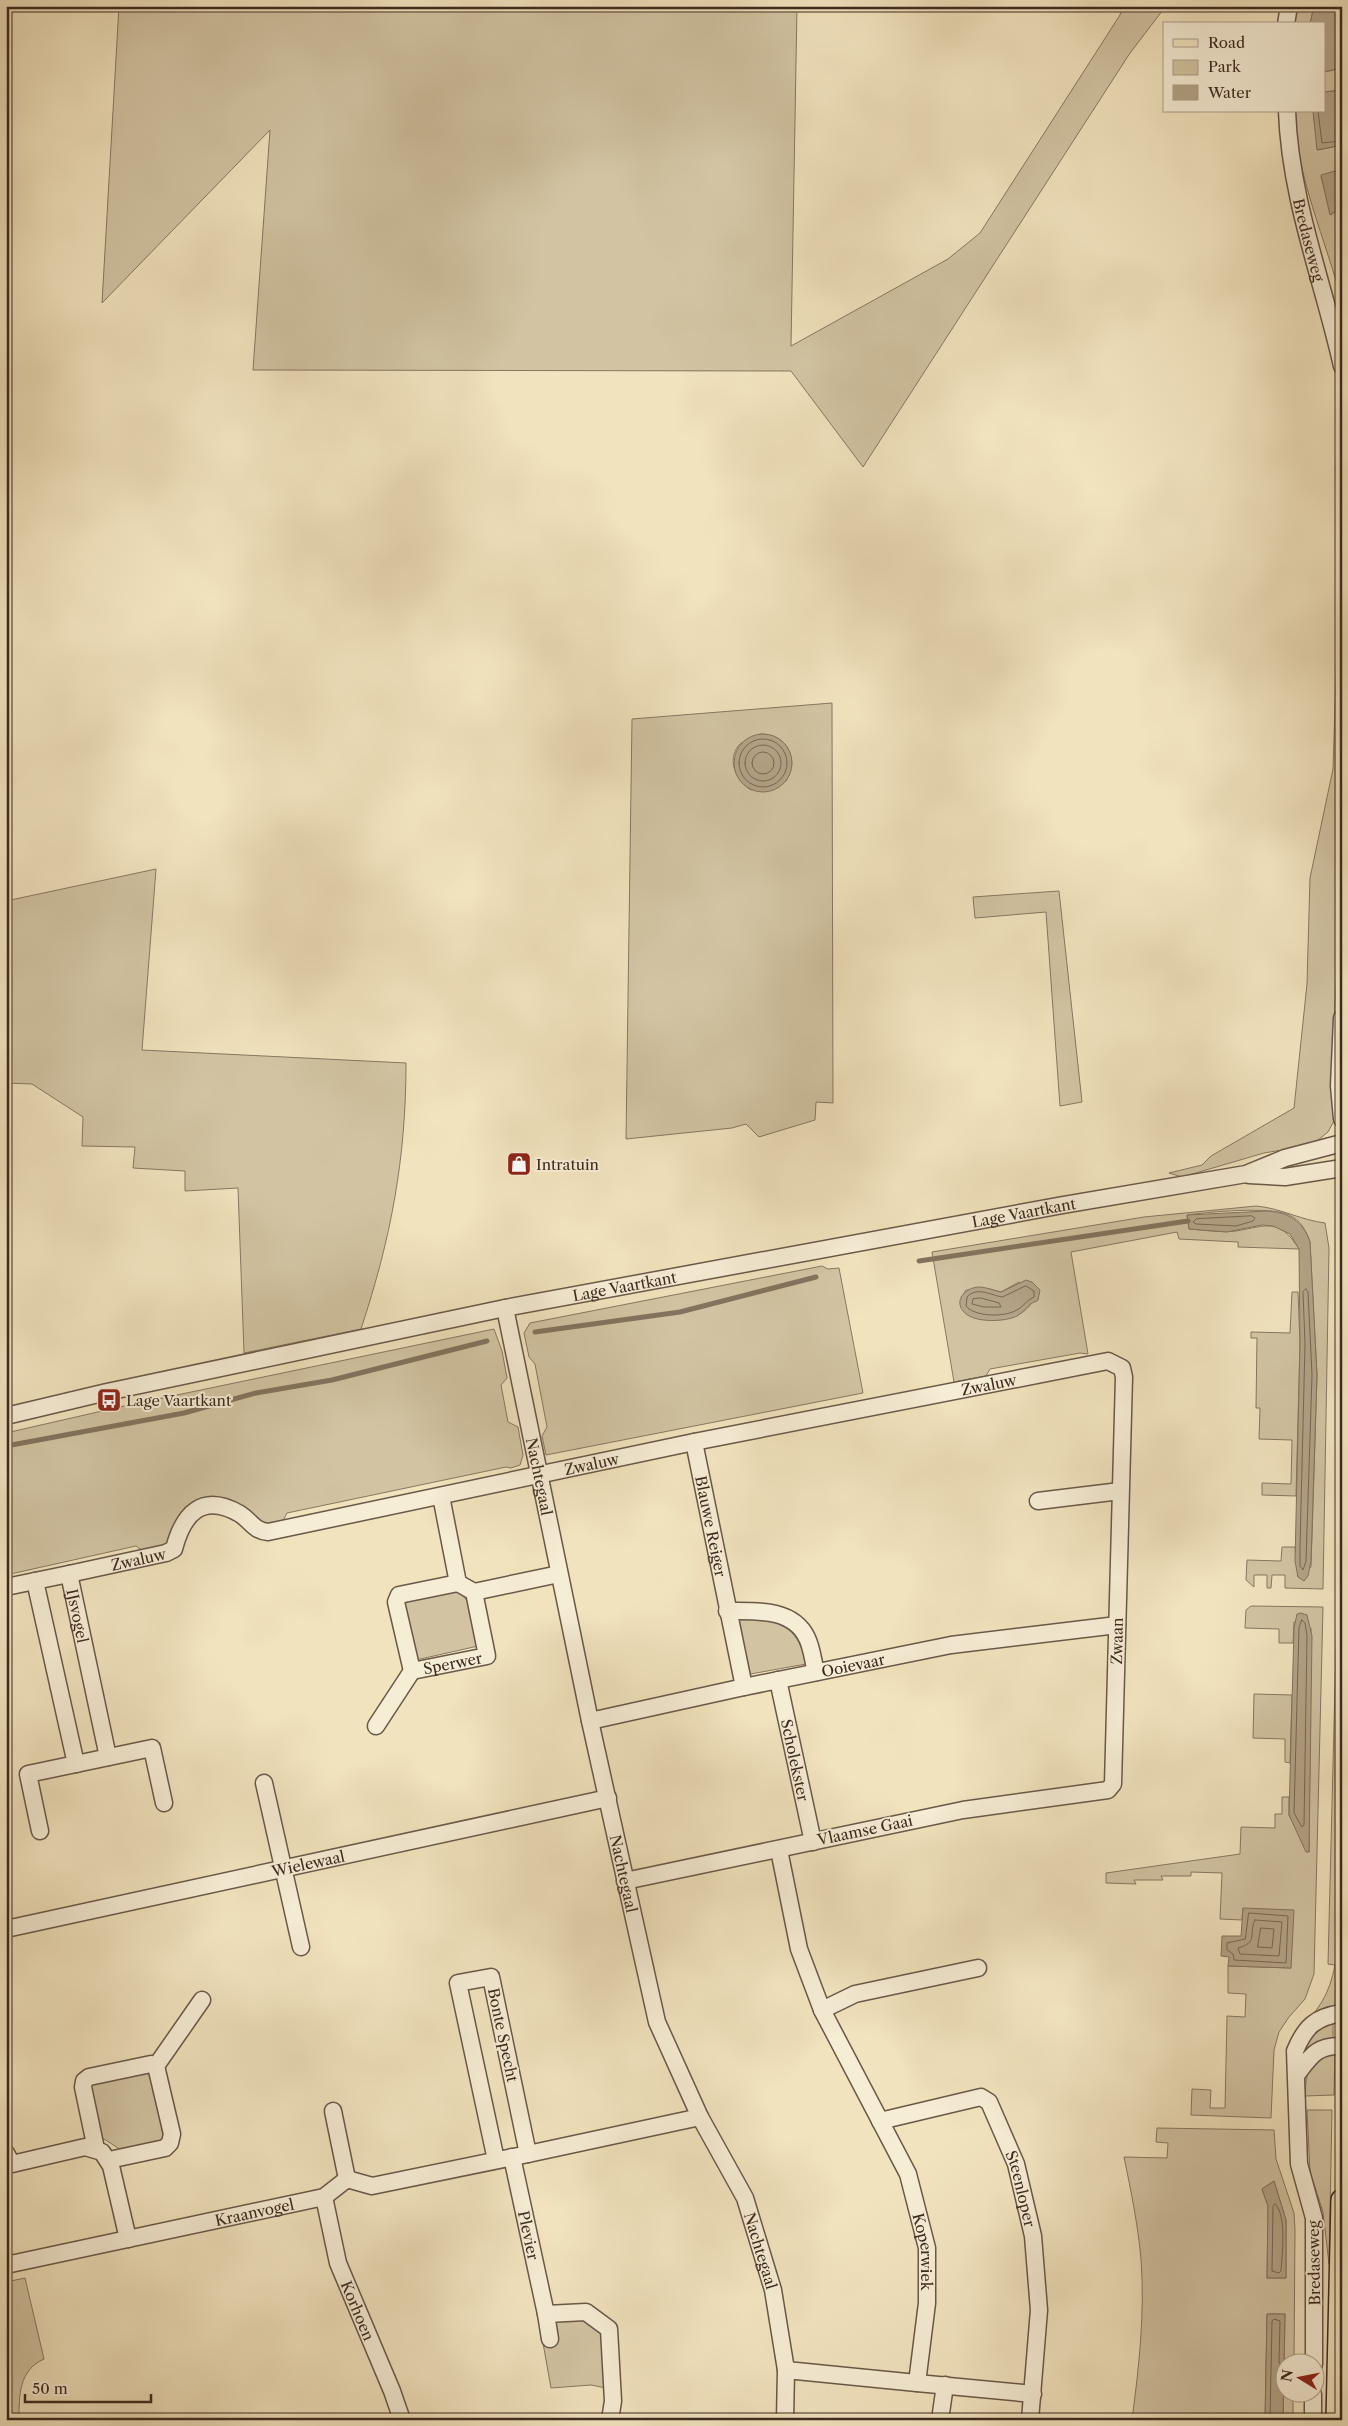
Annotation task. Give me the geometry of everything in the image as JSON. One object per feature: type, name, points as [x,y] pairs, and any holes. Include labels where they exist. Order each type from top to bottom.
[{"type":"main road","name":"Bredaseweg","points":[[1337,2420],[1342,2200]]},
{"type":"street","points":[[1286,22],[1289,6]]},
{"type":"street","name":"Bredaseweg","points":[[1287,112],[1288,138],[1295,187],[1342,366]]},
{"type":"street","points":[[1342,1018],[1339,1086],[1342,1119]]},
{"type":"street","name":"Lage Vaartkant","points":[[6,1416],[107,1392],[505,1308],[1044,1209],[1246,1174],[1285,1158],[1342,1143]]},
{"type":"street","name":"Lage Vaartkant","points":[[1246,1174],[1285,1178],[1342,1168]]},
{"type":"street","name":"Nachtegaal","points":[[505,1308],[590,1722],[657,2022],[700,2117],[745,2198],[773,2290],[786,2370],[785,2420]]},
{"type":"street","name":"Zwaluw","points":[[70,1574],[166,1553],[174,1549],[181,1526],[189,1514],[206,1506],[228,1509],[240,1515],[258,1531],[268,1532],[694,1442],[1108,1361],[1116,1364]]},
{"type":"street","name":"Zwaan","points":[[1108,1790],[1113,1784],[1124,1377],[1122,1368],[1116,1364]]},
{"type":"street","name":"Blauwe Reiger","points":[[694,1442],[744,1687]]},
{"type":"street","points":[[1038,1501],[1120,1491]]},
{"type":"street","points":[[441,1496],[458,1583],[474,1592],[559,1574]]},
{"type":"street","name":"IJsvogel","points":[[35,1581],[70,1574],[108,1757]]},
{"type":"street","points":[[6,1587],[35,1581],[76,1764]]},
{"type":"street","name":"Sperwer","points":[[412,1672],[396,1602],[399,1596],[458,1583]]},
{"type":"street","name":"Sperwer","points":[[376,1726],[412,1672],[487,1656],[474,1592]]},
{"type":"street","points":[[727,1611],[766,1611],[789,1619],[806,1637],[816,1672]]},
{"type":"street","name":"Ooievaar","points":[[590,1722],[744,1687],[951,1645],[1117,1625]]},
{"type":"street","name":"Scholekster","points":[[778,1680],[812,1842]]},
{"type":"street","points":[[40,1831],[28,1774],[152,1748],[164,1803]]},
{"type":"street","points":[[264,1783],[301,1947]]},
{"type":"street","name":"Vlaamse Gaai","points":[[625,1881],[963,1810],[1108,1790]]},
{"type":"street","name":"Wielewaal","points":[[6,1929],[285,1870],[608,1798]]},
{"type":"street","name":"Koperwiek","points":[[779,1850],[799,1949],[822,2010],[908,2174],[927,2248],[927,2303],[918,2383]]},
{"type":"street","points":[[822,2010],[855,1994],[978,1968]]},
{"type":"street","name":"Bonte Specht","points":[[504,2159],[458,1983],[491,1977],[528,2154]]},
{"type":"street","points":[[109,2160],[165,2148],[170,2142],[172,2134],[156,2066],[202,2000]]},
{"type":"street","name":"Bredaseweg","points":[[1314,2354],[1314,2218],[1299,2164],[1295,2051],[1301,2036],[1311,2025],[1324,2016],[1342,2013]]},
{"type":"street","points":[[1297,2074],[1319,2050],[1329,2046],[1342,2046]]},
{"type":"street","points":[[96,2149],[83,2087],[84,2081],[89,2077],[150,2064],[156,2066]]},
{"type":"street","name":"Steenloper","points":[[880,2121],[981,2097],[989,2102],[1016,2164],[1033,2236],[1039,2310],[1030,2420]]},
{"type":"street","points":[[333,2111],[347,2178],[372,2186],[700,2117]]},
{"type":"street","points":[[9,2158],[85,2147],[96,2149],[109,2160],[128,2239]]},
{"type":"street","name":"Plevier","points":[[504,2159],[546,2314],[550,2339]]},
{"type":"street","name":"Kraanvogel","points":[[6,2265],[324,2197],[347,2178]]},
{"type":"street","name":"Korhoen","points":[[324,2197],[338,2263],[392,2390],[402,2420]]},
{"type":"street","points":[[546,2314],[586,2312],[609,2329],[613,2401],[610,2420]]},
{"type":"street","points":[[786,2370],[1033,2394]]},
{"type":"street","points":[[940,2420],[944,2385]]},
{"type":"street","points":[[1313,2404],[1313,2420]]},
{"type":"green space","points":[[119,6],[797,6],[791,346],[948,259],[980,233],[1120,15],[1123,6],[1166,6],[1130,53],[863,467],[791,371],[253,370],[270,130],[102,303]]},
{"type":"green space","points":[[1297,6],[1314,6],[1310,22],[1294,22]]},
{"type":"green space","points":[[1342,68],[1342,90],[1326,92],[1326,72]]},
{"type":"green space","points":[[1294,112],[1313,112],[1318,150],[1342,145],[1342,169],[1321,176],[1331,215],[1342,206],[1342,242],[1339,245],[1342,247],[1342,302],[1306,184],[1296,135]]},
{"type":"green space","points":[[1336,466],[1342,467],[1342,822],[1333,1058],[1335,1119],[1328,1132],[1312,1145],[1264,1153],[1182,1177],[1169,1173],[1202,1165],[1211,1156],[1294,1108],[1307,984],[1310,878],[1333,769],[1339,581]]},
{"type":"green space","points":[[832,703],[833,1103],[816,1102],[815,1120],[759,1137],[746,1124],[732,1128],[626,1139],[632,719]],"holes":[[[760,734],[769,735],[784,743],[788,749],[792,764],[790,773],[786,781],[751,790],[741,781],[735,770],[733,764],[735,751],[739,745],[749,739]]]},
{"type":"green space","points":[[156,869],[142,1050],[406,1063],[403,1132],[395,1198],[381,1263],[361,1329],[244,1353],[238,1188],[185,1191],[185,1171],[133,1168],[135,1147],[82,1146],[83,1117],[32,1084],[6,1083],[6,901]]},
{"type":"green space","points":[[1059,891],[1082,1102],[1060,1106],[1046,912],[975,918],[973,897]]},
{"type":"green space","points":[[1256,1206],[1325,1223],[1329,1248],[1323,1589],[1285,1588],[1285,1575],[1272,1575],[1271,1588],[1267,1588],[1267,1575],[1254,1575],[1254,1587],[1246,1580],[1247,1560],[1281,1561],[1282,1547],[1295,1547],[1298,1577],[1311,1567],[1317,1375],[1310,1242],[1307,1233],[1293,1217],[1280,1212],[1254,1210],[1187,1215],[1189,1229],[1224,1232],[1272,1226],[1285,1232],[1299,1249],[1238,1247],[1238,1242],[1179,1239],[1177,1232],[1071,1252],[1088,1354],[1080,1353],[990,1369],[986,1376],[954,1382],[932,1252],[1144,1217]],"holes":[[[1019,1282],[1031,1304],[1021,1313],[1010,1318],[982,1319],[961,1298],[966,1290],[990,1289],[1001,1292]]]},
{"type":"green space","points":[[822,1266],[828,1269],[839,1268],[863,1393],[546,1455],[542,1436],[547,1427],[535,1364],[529,1357],[524,1333],[530,1323]]},
{"type":"green space","points":[[1292,1292],[1298,1292],[1300,1344],[1296,1496],[1262,1495],[1262,1483],[1291,1484],[1292,1440],[1259,1439],[1260,1408],[1256,1408],[1257,1338],[1251,1338],[1251,1332],[1290,1333]]},
{"type":"green space","points":[[1342,1304],[1342,1591],[1338,1590]]},
{"type":"green space","points":[[494,1329],[502,1351],[507,1378],[501,1385],[508,1422],[518,1427],[523,1455],[520,1465],[287,1513],[283,1521],[263,1525],[205,1500],[170,1545],[143,1551],[136,1546],[6,1575],[6,1433],[124,1406]]},
{"type":"green space","points":[[454,1588],[469,1602],[478,1646],[416,1660],[402,1599]]},
{"type":"green space","points":[[1251,1606],[1323,1607],[1314,1974],[1305,1999],[1279,2032],[1274,2050],[1271,2118],[1191,2115],[1192,2089],[1211,2090],[1210,2108],[1225,2108],[1227,2016],[1245,2017],[1246,1994],[1228,1993],[1228,1966],[1291,1968],[1243,1908],[1242,1920],[1220,1919],[1222,1873],[1191,1872],[1191,1876],[1161,1876],[1163,1880],[1134,1880],[1136,1884],[1106,1883],[1106,1873],[1240,1854],[1241,1827],[1275,1828],[1275,1814],[1282,1814],[1282,1797],[1289,1797],[1289,1815],[1309,1852],[1311,1628],[1294,1622],[1293,1643],[1279,1643],[1279,1629],[1245,1628],[1246,1610]]},
{"type":"green space","points":[[1337,1606],[1342,1607],[1342,1789],[1335,2006],[1300,2030],[1327,1993],[1335,1965],[1328,1964]]},
{"type":"green space","points":[[753,1615],[782,1625],[789,1630],[799,1643],[806,1664],[745,1675],[734,1616]]},
{"type":"green space","points":[[1254,1694],[1292,1695],[1290,1763],[1285,1762],[1285,1739],[1253,1738]]},
{"type":"green space","points":[[1328,2024],[1333,2024],[1333,2040],[1306,2057],[1302,2053],[1312,2036]]},
{"type":"green space","points":[[1335,2052],[1334,2095],[1305,2096],[1306,2079],[1314,2063]]},
{"type":"green space","points":[[150,2072],[164,2140],[121,2150],[95,2133],[89,2082]]},
{"type":"green space","points":[[1307,2110],[1332,2110],[1329,2264],[1323,2212],[1310,2172]]},
{"type":"green space","points":[[1157,2128],[1274,2130],[1276,2159],[1294,2213],[1294,2354],[1284,2354],[1285,2314],[1267,2314],[1265,2420],[1132,2420],[1141,2340],[1142,2279],[1138,2234],[1124,2157],[1167,2158],[1168,2143],[1156,2142]],"holes":[[[1274,2181],[1286,2220],[1286,2278],[1267,2278],[1268,2206],[1262,2189]]]},
{"type":"green space","points":[[25,2278],[44,2359],[30,2370],[22,2384],[19,2401],[19,2420],[6,2420],[6,2282]]},
{"type":"green space","points":[[578,2316],[600,2325],[606,2343],[606,2388],[591,2385],[551,2388],[543,2343],[553,2320]]},
{"type":"green space","points":[[1283,2404],[1293,2404],[1293,2420],[1283,2420]]},
{"type":"water","points":[[1314,6],[1342,6],[1342,68],[1326,72],[1326,22],[1310,22]]},
{"type":"water","points":[[1342,90],[1342,145],[1317,150],[1313,112],[1326,112],[1326,92]]},
{"type":"water","points":[[1342,169],[1342,206],[1330,215],[1321,175]]},
{"type":"water","points":[[757,734],[769,734],[784,742],[792,757],[792,769],[784,784],[769,792],[757,792],[742,784],[734,769],[734,757],[742,742]]},
{"type":"water","points":[[1266,1211],[1281,1213],[1294,1219],[1303,1228],[1310,1242],[1317,1375],[1311,1561],[1308,1576],[1304,1581],[1298,1577],[1295,1561],[1300,1344],[1299,1249],[1290,1234],[1273,1226],[1262,1225],[1227,1232],[1189,1229],[1187,1215]]},
{"type":"water","points":[[1026,1280],[1032,1282],[1040,1290],[1038,1300],[1030,1304],[1017,1316],[998,1320],[976,1319],[965,1313],[961,1308],[960,1300],[962,1295],[970,1289],[982,1287],[1001,1292]]},
{"type":"water","points":[[1297,1614],[1307,1615],[1312,1636],[1309,1852],[1306,1852],[1289,1815],[1294,1628]]},
{"type":"water","points":[[1243,1908],[1294,1910],[1291,1968],[1228,1966],[1229,1957],[1221,1956],[1222,1936],[1241,1936]]},
{"type":"water","points":[[1274,2181],[1286,2220],[1286,2278],[1267,2278],[1268,2206],[1262,2189]]},
{"type":"water","points":[[1267,2314],[1285,2314],[1284,2354],[1276,2354],[1276,2404],[1283,2404],[1283,2420],[1265,2420]]},
{"type":"waterway","points":[[919,1261],[1188,1221]]},
{"type":"waterway","points":[[535,1332],[680,1312],[816,1277]]},
{"type":"waterway","points":[[6,1446],[184,1413],[256,1393],[332,1380],[487,1341]]},
{"type":"place","name":"Intratuin","points":[[519,1164]]},
{"type":"place","name":"Lage Vaartkant","points":[[109,1400]]}]
